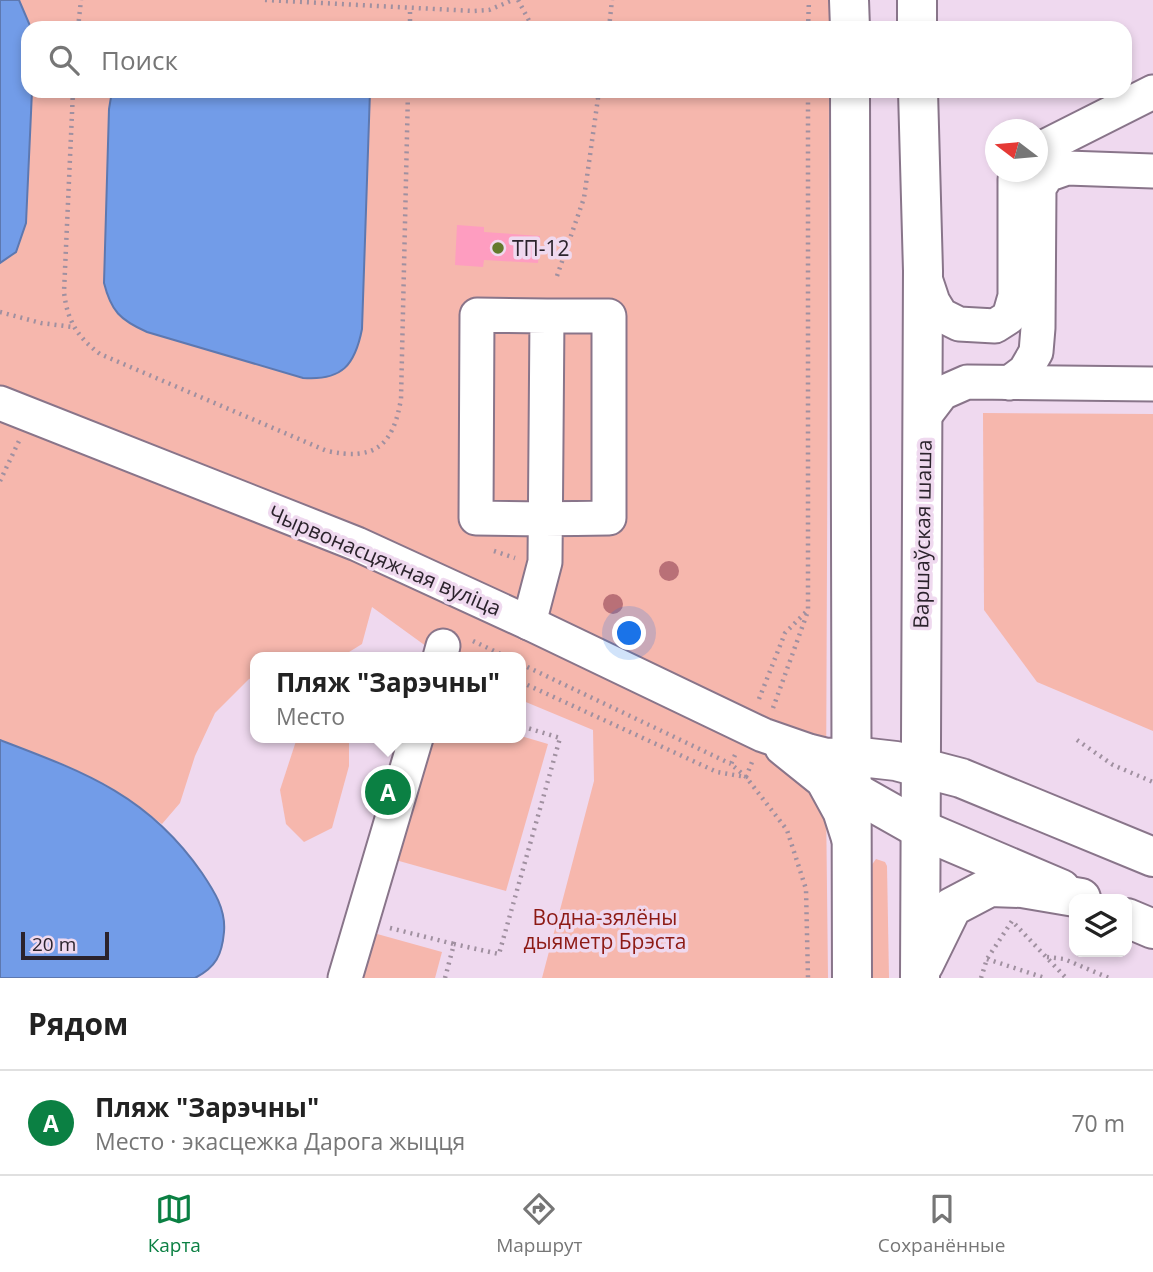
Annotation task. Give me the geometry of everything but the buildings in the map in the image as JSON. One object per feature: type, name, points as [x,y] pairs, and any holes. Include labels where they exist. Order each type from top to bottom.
[{"type":"main road","points":[[849,0],[849,21]]},
{"type":"main road","points":[[917,0],[917,21]]},
{"type":"main road","points":[[850,98],[852,978]]},
{"type":"main road","name":"Варшаўская шаша","points":[[918,98],[923,271],[920,975]]},
{"type":"main road","name":"Чырвонасцяжная вуліца","points":[[851,773],[920,766],[961,778],[1153,857]]},
{"type":"main road","name":"Чырвонасцяжная вуліца","points":[[851,773],[920,829],[1071,894]]},
{"type":"main road","points":[[920,975],[952,907],[990,887],[1021,888],[1069,897]]},
{"type":"main road","points":[[1132,920],[1153,929]]},
{"type":"street","points":[[1048,145],[1153,92]]},
{"type":"street","points":[[1009,383],[1025,371],[1036,352],[1039,188],[1047,175],[1067,169],[1153,171]]},
{"type":"street","points":[[923,271],[933,302],[942,315],[959,324],[984,326],[995,326],[1009,317],[1015,296],[1015,182]]},
{"type":"street","points":[[477,316],[609,316],[609,518],[546,519],[476,518],[477,316]]},
{"type":"street","points":[[530,623],[545,562],[547,316]]},
{"type":"street","points":[[923,418],[942,393],[967,383],[1153,384]]},
{"type":"street","name":"Чырвонасцяжная вуліца","points":[[0,403],[357,544],[755,731],[825,755],[851,773]]},
{"type":"street","name":"Чырвонасцяжная вуліца","points":[[755,731],[823,781],[840,812],[852,847]]},
{"type":"street","points":[[345,978],[414,743]]},
{"type":"path","points":[[79,21],[81,0]]},
{"type":"path","points":[[265,0],[481,10],[515,0],[528,21]]},
{"type":"path","points":[[610,21],[612,0]]},
{"type":"path","points":[[808,21],[809,0]]},
{"type":"path","points":[[410,8],[410,21]]},
{"type":"path","points":[[73,98],[64,292],[66,311],[73,327],[85,343],[100,354],[327,451],[360,455],[373,451],[385,440],[393,429],[401,399],[408,98]]},
{"type":"path","points":[[557,276],[583,198],[598,98]]},
{"type":"path","points":[[731,764],[755,731],[785,634],[808,610],[808,98]]},
{"type":"path","points":[[0,313],[73,327]]},
{"type":"path","points":[[0,481],[33,415]]},
{"type":"path","points":[[452,648],[476,652]]},
{"type":"path","points":[[526,666],[731,764],[746,777],[787,830],[806,889],[808,978]]},
{"type":"path","points":[[361,920],[499,954],[560,738],[526,728]]},
{"type":"path","points":[[1077,740],[1113,765],[1153,782]]},
{"type":"path","points":[[981,978],[987,959],[1012,920],[1066,978]]},
{"type":"path","points":[[445,978],[454,944]]},
{"type":"path","points":[[1046,957],[1064,959],[1109,978]]},
{"type":"path","points":[[987,959],[1045,978]]},
{"type":"green space","name":"Водна-зялёны дыяметр Брэста","points":[[0,0],[829,0],[829,21],[21,21],[21,98],[829,98],[826,800],[828,978],[542,978],[594,781],[593,730],[526,702],[526,652],[434,652],[372,607],[362,644],[349,652],[250,652],[250,679],[215,713],[195,756],[180,803],[162,824],[105,784],[63,764],[0,740]]},
{"type":"green space","points":[[983,413],[1153,414],[1153,731],[1037,682],[984,610]]},
{"type":"green space","points":[[526,737],[548,744],[506,891],[392,859],[425,743],[526,743]]},
{"type":"green space","points":[[295,743],[349,743],[349,766],[332,828],[304,842],[286,824],[280,790]]},
{"type":"green space","points":[[876,859],[885,862],[887,866],[889,978],[872,978],[871,866]]},
{"type":"green space","points":[[370,932],[442,952],[435,978],[357,978]]},
{"type":"water","points":[[0,0],[19,0],[28,21],[21,21],[21,98],[32,98],[26,223],[16,252],[0,263]]},
{"type":"water","points":[[111,98],[370,98],[362,329],[351,361],[344,368],[328,377],[303,378],[147,332],[118,314],[104,283]]},
{"type":"water","points":[[0,740],[59,763],[112,789],[137,805],[181,846],[211,887],[223,916],[222,947],[213,965],[195,978],[0,978]]},
{"type":"place","name":"ТП-12","points":[[498,248]]},
{"type":"place","name":"Пляж \"Зарэчны\"","points":[[388,792]]}]
